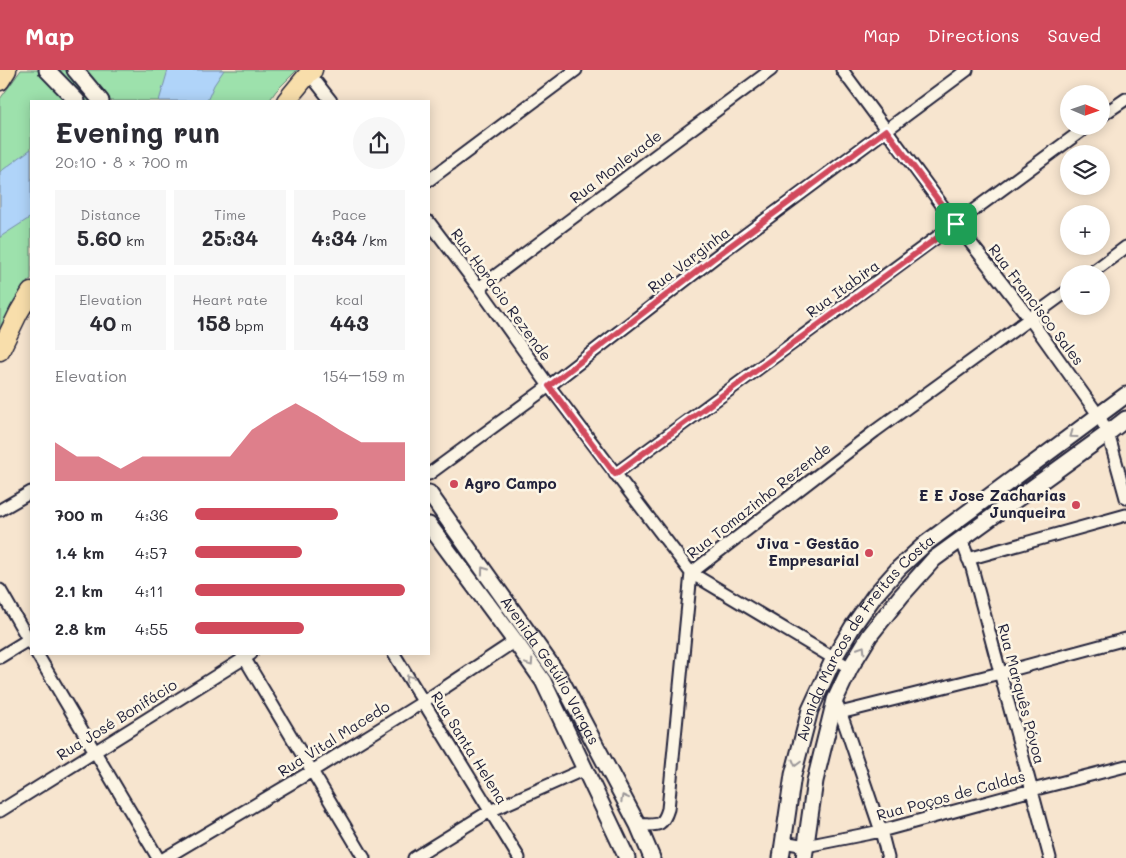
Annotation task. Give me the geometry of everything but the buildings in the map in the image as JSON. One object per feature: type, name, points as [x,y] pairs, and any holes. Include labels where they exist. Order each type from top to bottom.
[{"type":"main road","points":[[0,80],[7,70]]},
{"type":"main road","points":[[47,70],[77,100]]},
{"type":"main road","points":[[75,70],[100,100]]},
{"type":"main road","points":[[87,70],[100,100]]},
{"type":"main road","points":[[287,100],[311,72]]},
{"type":"main road","points":[[0,351],[30,294]]},
{"type":"main road","name":"Avenida Marcos de Freitas Costa","points":[[781,858],[793,775],[810,710],[834,658],[853,626],[875,595],[899,568],[925,544],[1126,395]]},
{"type":"main road","name":"Avenida Marcos de Freitas Costa","points":[[805,852],[815,781],[850,668],[870,635],[934,559],[1126,419]]},
{"type":"main road","name":"Avenida Getúlio Vargas","points":[[430,494],[559,676],[638,825],[652,858]]},
{"type":"main road","name":"Avenida Getúlio Vargas","points":[[432,534],[515,640],[545,685],[627,858]]},
{"type":"main road","points":[[488,606],[502,595]]},
{"type":"main road","points":[[545,685],[559,676]]},
{"type":"street","points":[[430,179],[576,70]]},
{"type":"street","name":"Rua Monlevade","points":[[479,288],[771,70]]},
{"type":"street","name":"Rua Francisco Sales","points":[[842,70],[956,224],[1030,319],[1099,416],[1108,433],[1126,498]]},
{"type":"street","name":"Rua Varginha","points":[[430,473],[549,386],[714,258],[967,70]]},
{"type":"street","points":[[311,72],[330,100]]},
{"type":"street","points":[[1110,110],[1126,99]]},
{"type":"street","name":"Rua Itabira","points":[[615,474],[1076,135]]},
{"type":"street","name":"Rua Horácio Rezende","points":[[430,223],[549,386],[690,573],[850,668]]},
{"type":"street","points":[[1102,265],[1126,247]]},
{"type":"street","name":"Rua Tomazinho Rezende","points":[[638,825],[660,823],[665,820],[668,809],[690,573],[875,431],[1060,297]]},
{"type":"street","points":[[0,510],[30,493]]},
{"type":"street","points":[[968,559],[1126,516]]},
{"type":"street","name":"Rua Marquês Póvoa","points":[[961,539],[1000,673],[1050,858]]},
{"type":"street","points":[[0,590],[30,641],[0,657]]},
{"type":"street","points":[[888,858],[838,706],[1000,673],[1126,639]]},
{"type":"street","name":"Rua Vital Macedo","points":[[165,858],[312,771],[423,702],[515,640]]},
{"type":"street","points":[[38,655],[158,858]]},
{"type":"street","points":[[246,655],[364,858]]},
{"type":"street","name":"Rua José Bonifácio","points":[[0,811],[246,655]]},
{"type":"street","name":"Rua Santa Helena","points":[[395,655],[519,858]]},
{"type":"street","name":"Rua Poços de Caldas","points":[[783,842],[805,852],[1126,766]]},
{"type":"street","points":[[414,858],[490,811],[586,769]]},
{"type":"green space","points":[[21,70],[297,70],[270,100],[30,100],[30,280],[0,337],[0,99]]},
{"type":"water","points":[[168,70],[224,70],[214,85],[207,100],[159,100]]},
{"type":"water","points":[[30,150],[30,218],[0,237],[0,172]]},
{"type":"place","name":"Agro Campo","points":[[454,484]]},
{"type":"place","name":"E E Jose Zacharias Junqueira","points":[[1076,505]]},
{"type":"place","name":"Jiva - Gestão Empresarial","points":[[869,553]]},
{"type":"route","points":[[886,130],[956,224],[615,474],[549,386],[714,258],[886,130]]}]
